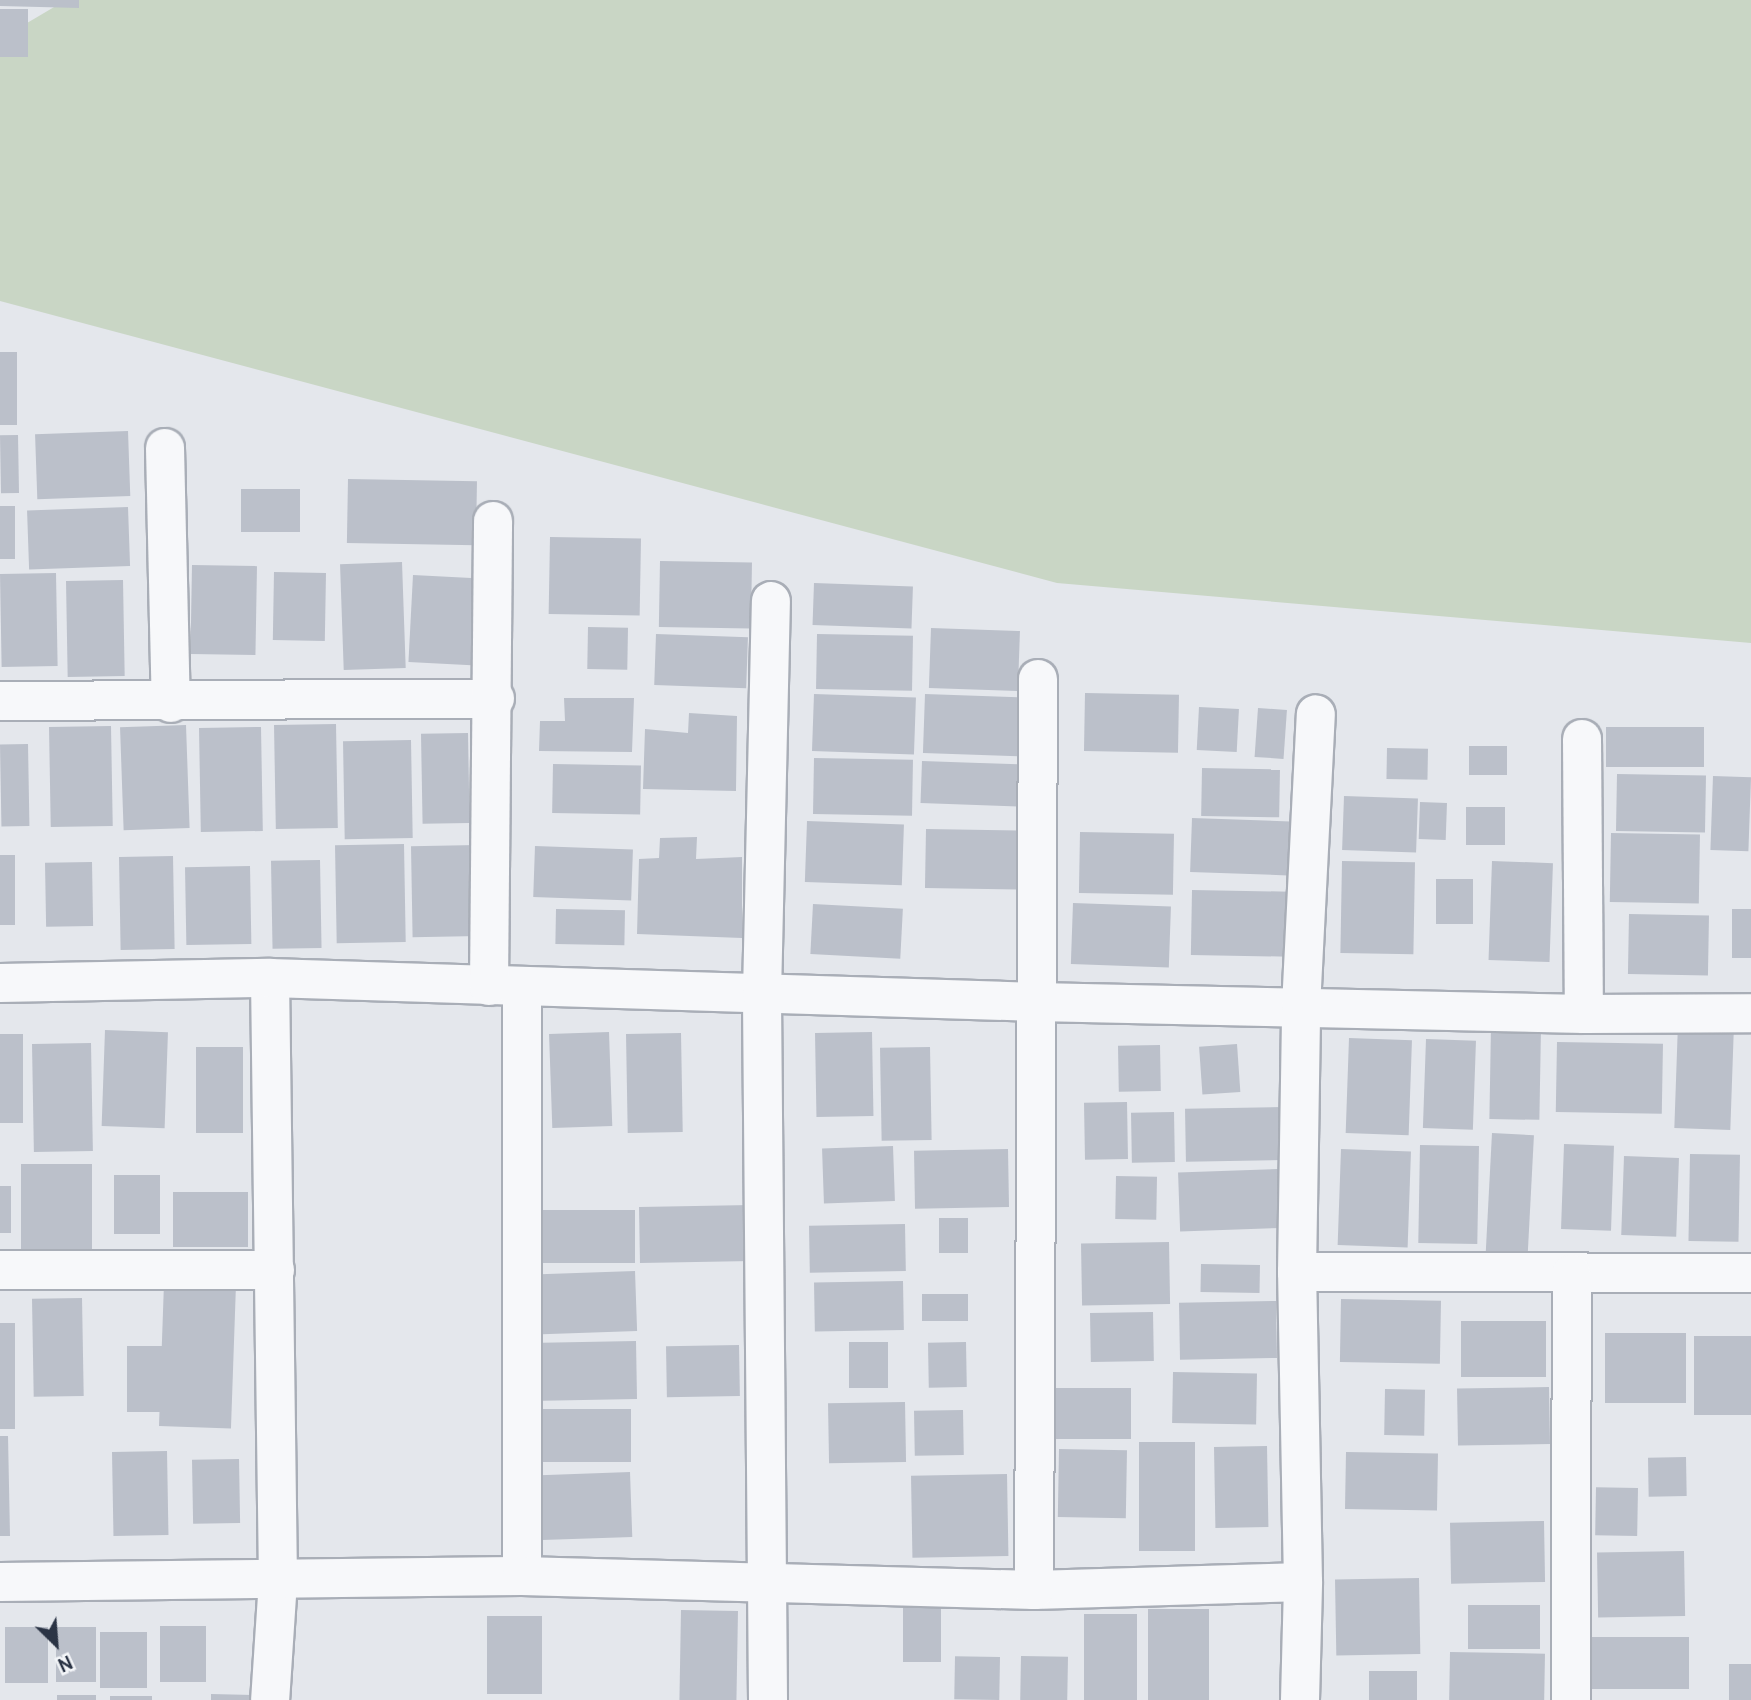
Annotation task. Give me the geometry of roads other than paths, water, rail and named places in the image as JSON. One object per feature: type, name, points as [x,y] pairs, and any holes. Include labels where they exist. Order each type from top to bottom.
[{"type":"street","points":[[165,448],[171,703]]},
{"type":"street","points":[[494,521],[495,698],[506,987],[522,1576]]},
{"type":"street","points":[[768,1700],[762,994],[771,601]]},
{"type":"street","points":[[1034,1590],[1038,679]]},
{"type":"street","points":[[0,701],[171,703],[495,698]]},
{"type":"street","points":[[1300,1700],[1303,1583],[1297,1272],[1301,1007],[1316,714]]},
{"type":"street","points":[[1582,739],[1584,1014]]},
{"type":"street","points":[[270,978],[278,1581],[270,1700]]},
{"type":"street","points":[[0,983],[270,978],[1037,1002],[1584,1014],[1751,1013]]},
{"type":"street","points":[[0,1270],[275,1270]]},
{"type":"street","points":[[1297,1272],[1751,1273]]},
{"type":"street","points":[[1571,1700],[1572,1274]]},
{"type":"street","points":[[0,1582],[278,1581],[522,1576],[1034,1590],[1303,1583]]}]
